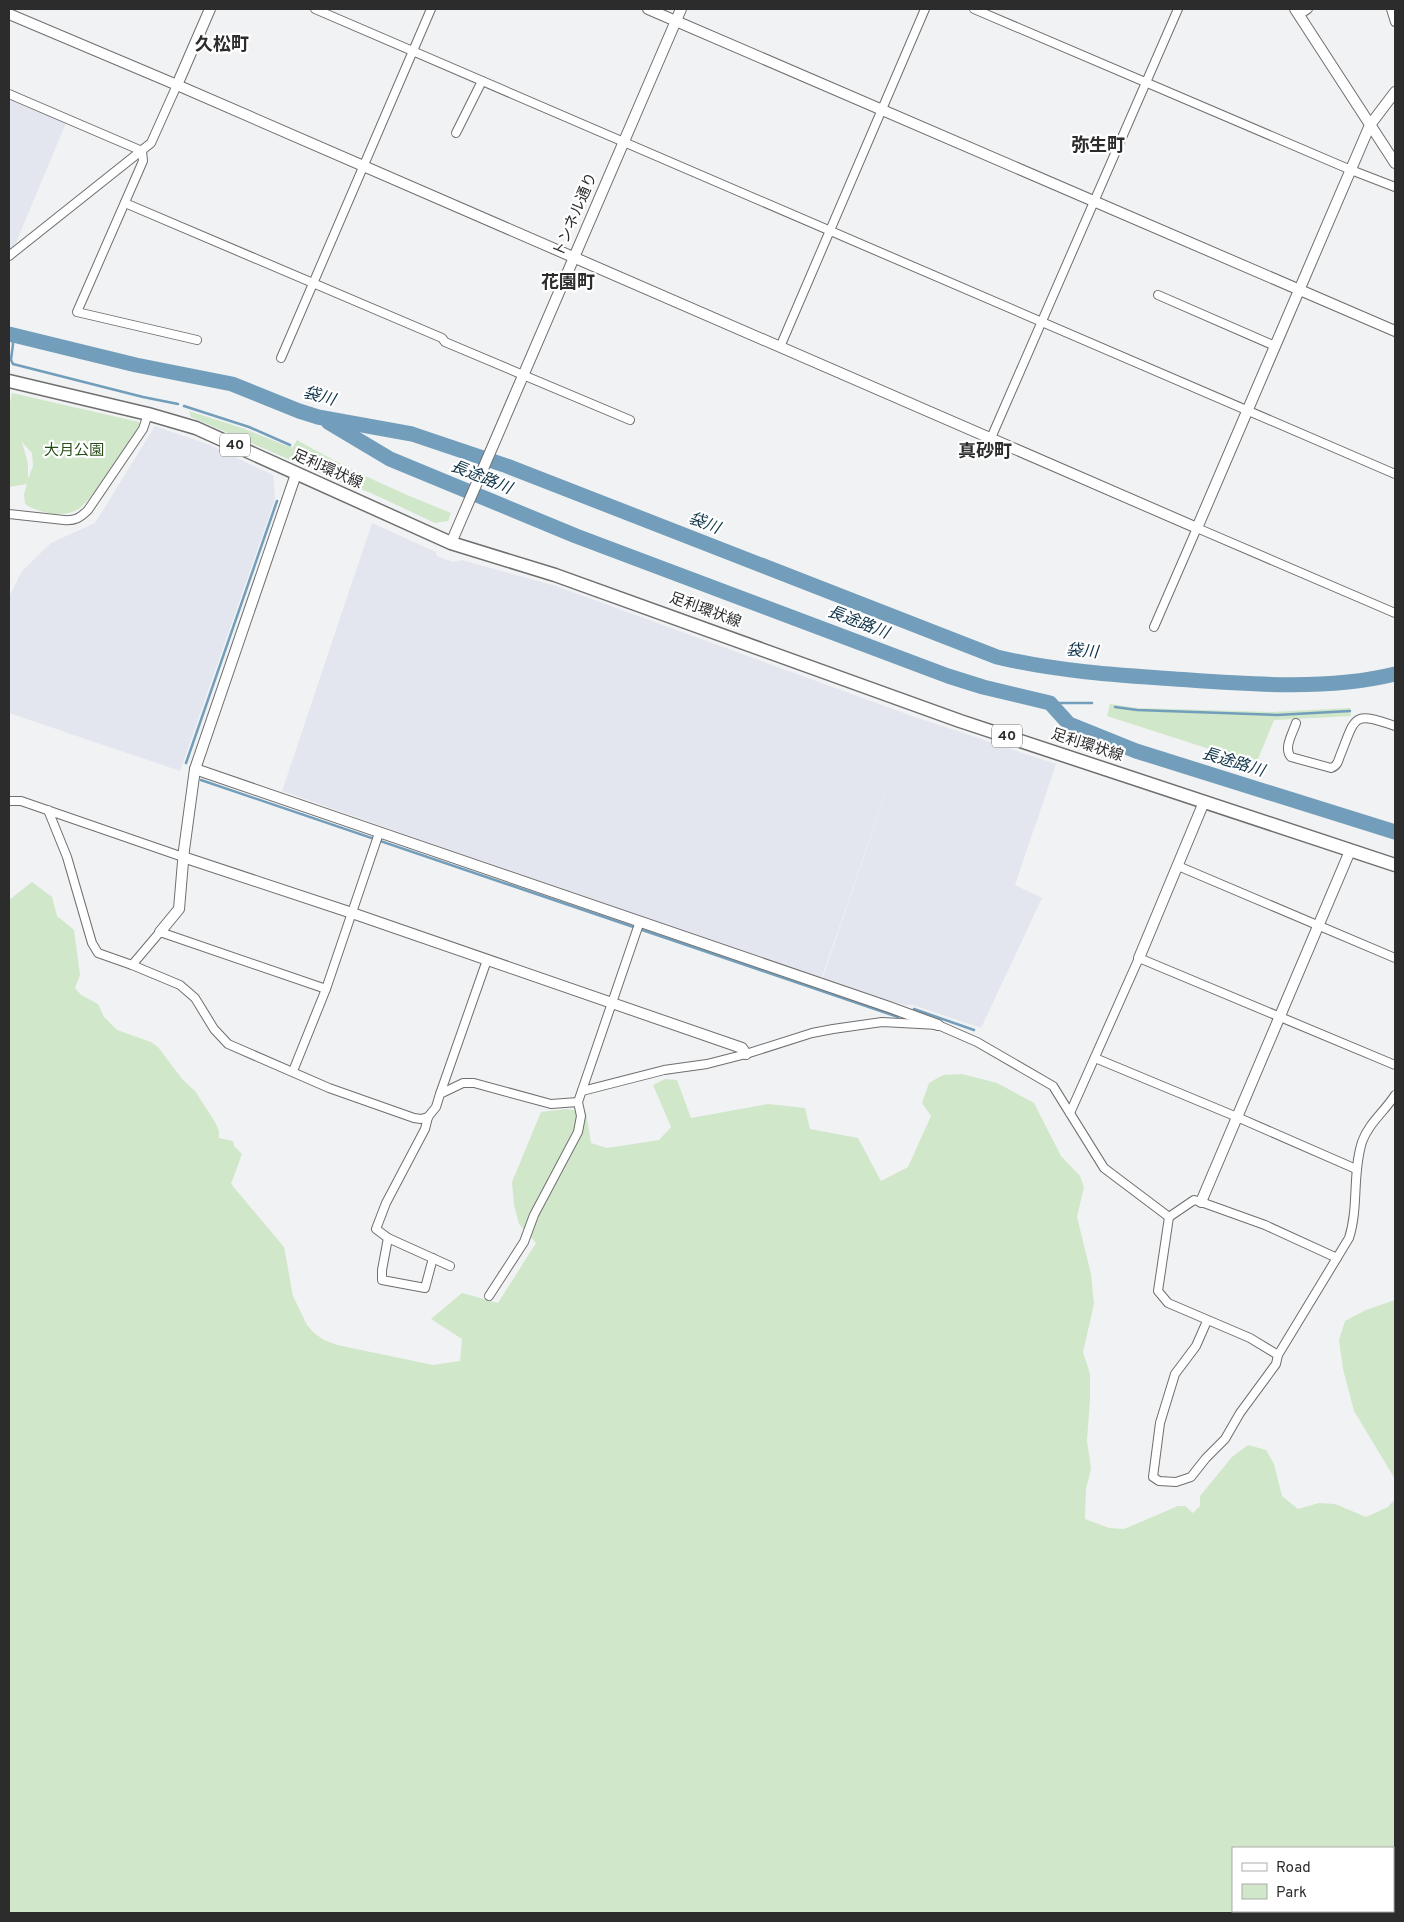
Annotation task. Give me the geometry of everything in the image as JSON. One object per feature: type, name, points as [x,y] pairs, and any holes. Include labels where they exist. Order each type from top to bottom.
[{"type":"main road","name":"足利環状線","points":[[9,381],[148,414],[196,428],[451,543],[556,575],[960,721],[1395,865]]},
{"type":"street","points":[[9,256],[151,143],[210,9]]},
{"type":"street","points":[[315,9],[1395,474]]},
{"type":"street","points":[[281,358],[431,9]]},
{"type":"street","points":[[648,9],[1395,331]]},
{"type":"street","name":"トンネル通り","points":[[451,543],[681,9]]},
{"type":"street","points":[[780,347],[925,9]]},
{"type":"street","points":[[974,9],[1395,187]]},
{"type":"street","points":[[991,438],[1178,9]]},
{"type":"street","points":[[1391,9],[1395,22]]},
{"type":"street","points":[[1301,11],[1395,163]]},
{"type":"street","points":[[9,14],[1395,613]]},
{"type":"street","points":[[456,133],[482,81]]},
{"type":"street","points":[[1154,627],[1370,125],[1395,92]]},
{"type":"street","points":[[9,94],[142,151]]},
{"type":"street","points":[[142,151],[143,161],[77,312],[197,340]]},
{"type":"street","points":[[125,203],[630,420]]},
{"type":"street","points":[[1158,295],[1276,346]]},
{"type":"street","points":[[9,514],[72,521],[81,517],[143,429],[148,414]]},
{"type":"street","points":[[132,965],[179,909],[183,857],[195,768],[296,474]]},
{"type":"street","points":[[1296,723],[1287,749],[1288,754],[1291,757],[1332,768],[1337,764],[1350,729],[1358,719],[1370,717],[1395,726]]},
{"type":"street","points":[[195,768],[379,833],[889,1006],[977,1042],[1053,1086],[1104,1168],[1169,1216]]},
{"type":"street","points":[[9,801],[21,801],[352,913],[742,1048],[746,1054]]},
{"type":"street","points":[[1070,1112],[1139,958],[1204,802]]},
{"type":"street","points":[[48,810],[67,857],[92,946],[98,953],[172,980],[187,990],[198,1002],[214,1029],[225,1042],[330,1088],[414,1118],[428,1117]]},
{"type":"street","points":[[293,1071],[326,988],[379,833]]},
{"type":"street","points":[[1201,1202],[1350,851]]},
{"type":"street","points":[[1178,866],[1395,958]]},
{"type":"street","points":[[489,1296],[524,1242],[534,1215],[578,1132],[581,1116],[578,1102],[640,921]]},
{"type":"street","points":[[160,932],[326,988]]},
{"type":"street","points":[[1139,958],[1395,1066]]},
{"type":"street","points":[[450,1266],[388,1238],[377,1230],[377,1225],[386,1203],[425,1129],[428,1117],[436,1107],[488,960]]},
{"type":"street","points":[[582,1092],[664,1070],[707,1064],[833,1028],[882,1022],[938,1025]]},
{"type":"street","points":[[1095,1058],[1237,1116],[1356,1169]]},
{"type":"street","points":[[440,1094],[463,1083],[474,1083],[551,1104],[578,1102]]},
{"type":"street","points":[[1207,1321],[1196,1346],[1175,1374],[1170,1389],[1160,1423],[1153,1477],[1155,1480],[1180,1482],[1193,1475],[1206,1458],[1225,1439],[1240,1413],[1276,1364],[1278,1355],[1349,1238],[1352,1228],[1356,1169],[1362,1141],[1371,1124],[1395,1095]]},
{"type":"street","points":[[1278,1355],[1250,1338],[1168,1303],[1158,1291],[1169,1216],[1194,1200],[1265,1225],[1337,1258]]},
{"type":"street","points":[[388,1238],[382,1280],[425,1288],[433,1258]]},
{"type":"shaded area","points":[[9,100],[66,123],[15,245],[9,250]]},
{"type":"shaded area","points":[[155,426],[210,445],[273,475],[275,499],[180,771],[9,713],[9,597],[22,571],[51,543],[95,523]]},
{"type":"shaded area","points":[[372,523],[436,552],[437,556],[453,562],[462,560],[556,586],[912,716],[1056,764],[1015,885],[1042,898],[981,1028],[913,1005],[904,1005],[822,980],[906,733],[821,980],[282,791]]},
{"type":"green space","name":"大月公園","points":[[12,393],[139,422],[140,426],[110,471],[84,505],[77,510],[58,514],[37,510],[25,504],[24,494],[27,484],[9,487],[9,408]],"holes":[[[22,442],[32,453],[33,466],[28,479],[28,464]]]},
{"type":"green space","points":[[189,411],[242,428],[287,446],[293,447],[297,440],[373,480],[451,513],[448,521],[435,523],[371,493],[191,417]]},
{"type":"green space","points":[[1110,704],[1138,708],[1272,712],[1350,708],[1351,716],[1274,720],[1256,764],[1107,716]]},
{"type":"green space","points":[[32,882],[52,897],[57,916],[74,930],[80,975],[75,988],[81,995],[98,1004],[104,1017],[117,1030],[151,1042],[158,1047],[182,1079],[195,1091],[215,1122],[219,1131],[219,1138],[233,1141],[234,1146],[242,1154],[231,1184],[284,1247],[293,1296],[307,1325],[324,1340],[337,1345],[433,1365],[460,1361],[462,1339],[431,1319],[462,1293],[498,1303],[536,1243],[519,1224],[514,1205],[512,1182],[541,1112],[566,1109],[586,1112],[591,1143],[607,1148],[659,1140],[671,1127],[653,1085],[665,1079],[677,1080],[691,1118],[768,1104],[805,1108],[810,1129],[858,1138],[881,1181],[908,1167],[931,1116],[922,1103],[929,1083],[943,1075],[962,1074],[997,1083],[1034,1103],[1061,1156],[1080,1176],[1084,1187],[1077,1217],[1091,1274],[1094,1304],[1083,1352],[1090,1374],[1087,1441],[1091,1469],[1086,1489],[1085,1519],[1109,1528],[1124,1529],[1178,1506],[1185,1506],[1193,1513],[1200,1506],[1200,1496],[1232,1457],[1248,1445],[1266,1450],[1274,1464],[1282,1496],[1298,1509],[1319,1503],[1335,1504],[1366,1517],[1388,1507],[1395,1499],[1395,1913],[9,1913],[9,900]]},
{"type":"green space","points":[[1395,1300],[1395,1479],[1354,1411],[1343,1369],[1339,1340],[1345,1321],[1366,1310]]},
{"type":"waterway","name":"袋川","points":[[9,334],[136,365],[232,384],[318,417],[412,434],[507,466],[997,657],[1085,672],[1230,683],[1286,685],[1341,683],[1395,674]]},
{"type":"waterway","points":[[12,334],[11,360],[13,364],[178,404]]},
{"type":"waterway","points":[[184,406],[249,427],[290,445]]},
{"type":"waterway","name":"長途路川","points":[[328,422],[390,459],[576,536],[948,676],[983,687],[1050,703],[1069,724],[1136,751],[1395,832]]},
{"type":"waterway","points":[[186,763],[277,501]]},
{"type":"waterway","points":[[1050,703],[1092,703]]},
{"type":"waterway","points":[[1115,707],[1137,710],[1277,715],[1350,711]]},
{"type":"waterway","points":[[201,780],[898,1017]]},
{"type":"waterway","points":[[914,1009],[974,1030]]},
{"type":"district","name":"久松町","points":[[222,45]]},
{"type":"district","name":"弥生町","points":[[1098,146]]},
{"type":"district","name":"花園町","points":[[568,283]]},
{"type":"district","name":"真砂町","points":[[985,452]]}]
